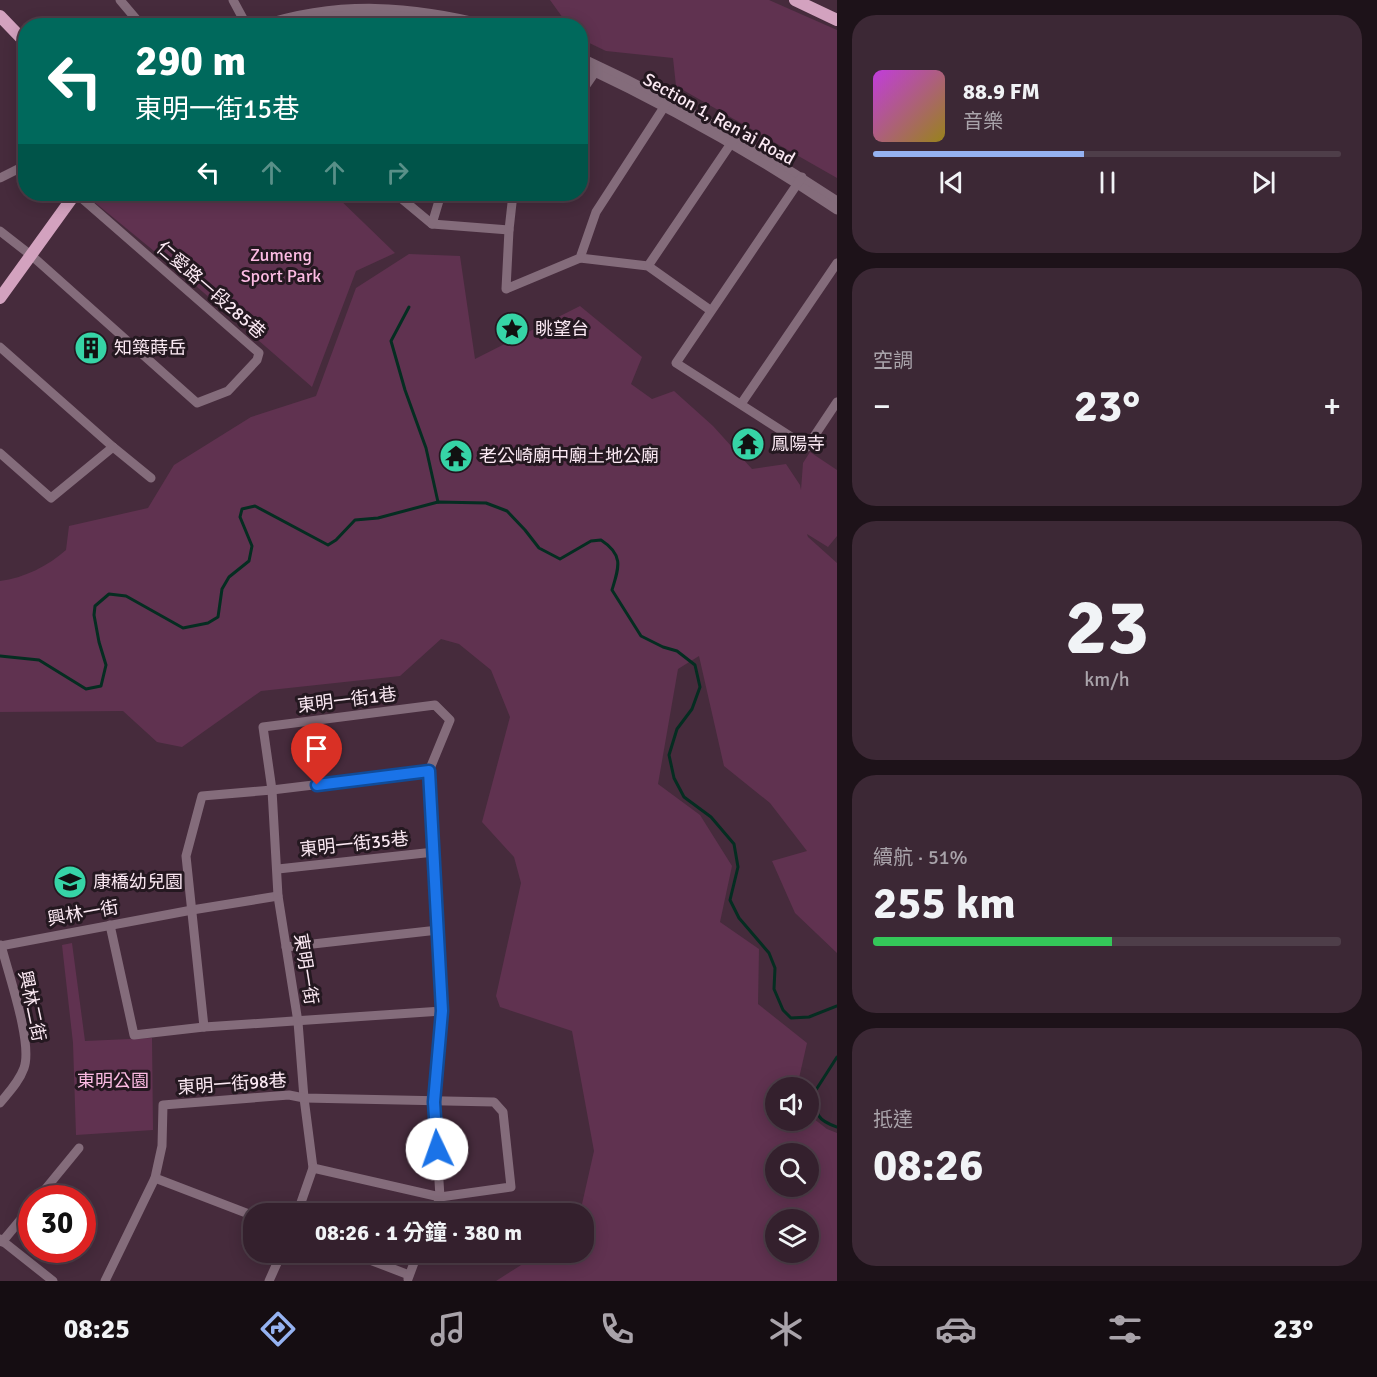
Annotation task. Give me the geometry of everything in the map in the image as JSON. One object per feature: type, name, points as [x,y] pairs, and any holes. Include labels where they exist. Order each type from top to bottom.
[{"type":"main road","points":[[795,0],[837,20]]},
{"type":"main road","points":[[0,16],[18,35]]},
{"type":"main road","points":[[0,298],[71,201]]},
{"type":"street","points":[[120,0],[135,18]]},
{"type":"street","points":[[233,0],[243,18]]},
{"type":"street","points":[[285,18],[334,8],[372,6],[415,17]]},
{"type":"street","points":[[319,18],[353,13],[415,17]]},
{"type":"street","name":"Section 1, Ren'ai Road","points":[[588,62],[733,141],[837,201]]},
{"type":"street","name":"Section 1, Ren'ai Road","points":[[588,67],[598,69]]},
{"type":"street","points":[[588,83],[598,69]]},
{"type":"street","points":[[580,258],[596,212],[666,104]]},
{"type":"street","points":[[648,266],[733,141]]},
{"type":"street","points":[[0,178],[18,169]]},
{"type":"street","points":[[800,180],[676,363],[807,447],[837,402]]},
{"type":"street","name":"Section 1, Ren'ai Road","points":[[800,180],[837,210]]},
{"type":"street","name":"仁愛路一段285巷","points":[[32,256],[198,403],[228,391],[257,360],[258,353],[84,201]]},
{"type":"street","points":[[404,201],[432,224],[509,230]]},
{"type":"street","points":[[432,224],[439,201]]},
{"type":"street","points":[[512,201],[506,289],[580,258],[648,266],[710,310]]},
{"type":"street","points":[[0,231],[32,256]]},
{"type":"street","points":[[741,404],[837,263]]},
{"type":"street","points":[[0,347],[113,447],[152,478]]},
{"type":"street","points":[[0,453],[51,498],[113,447]]},
{"type":"street","name":"東明一街1巷","points":[[263,727],[435,705],[450,720],[429,771]]},
{"type":"street","name":"東明一街","points":[[263,727],[272,790],[278,896],[298,1022],[313,1168],[301,1203]]},
{"type":"street","points":[[204,1027],[186,856],[202,796],[429,771],[442,1011],[434,1102],[440,1197],[438,1203]]},
{"type":"street","name":"東明一街35巷","points":[[278,869],[434,852]]},
{"type":"street","name":"興林一街","points":[[1,945],[278,896]]},
{"type":"street","points":[[110,925],[134,1035],[204,1027],[442,1011]]},
{"type":"street","points":[[286,947],[438,930]]},
{"type":"street","name":"興林二街","points":[[0,1103],[16,1083],[25,1066],[25,1038],[1,945]]},
{"type":"street","name":"東明一街98巷","points":[[155,1178],[162,1146],[163,1105],[290,1095],[304,1098]]},
{"type":"street","points":[[304,1098],[494,1102],[503,1112],[511,1187],[440,1197],[313,1168]]},
{"type":"street","points":[[49,1185],[79,1148]]},
{"type":"street","points":[[105,1281],[155,1178],[243,1212]]},
{"type":"street","points":[[18,1222],[1,1241],[53,1281]]},
{"type":"street","points":[[269,1281],[277,1263]]},
{"type":"street","points":[[375,1263],[408,1278],[414,1263]]},
{"type":"green space","points":[[550,0],[769,0],[837,30],[837,178],[676,86],[673,58],[606,51],[588,42],[588,18],[563,18]]},
{"type":"green space","name":"Zumeng Sport Park","points":[[93,201],[341,201],[395,253],[356,271],[312,387],[188,279]]},
{"type":"green space","points":[[409,254],[460,256],[475,359],[580,306],[642,357],[631,384],[652,399],[674,391],[713,426],[752,469],[786,464],[801,490],[803,463],[810,452],[837,470],[837,536],[828,547],[807,534],[837,563],[837,953],[795,913],[772,861],[807,851],[770,803],[724,766],[699,656],[678,669],[658,784],[700,815],[732,866],[720,922],[759,949],[758,1004],[807,1043],[799,1077],[765,1077],[765,1131],[819,1131],[819,1123],[837,1133],[837,1281],[496,1281],[524,1263],[594,1263],[594,1203],[582,1203],[594,1151],[572,1031],[500,1007],[496,996],[521,883],[514,857],[482,822],[510,717],[491,670],[459,644],[441,639],[400,676],[261,691],[182,747],[157,742],[123,711],[0,712],[0,581],[27,574],[59,556],[66,550],[69,526],[148,508],[174,465],[251,417],[316,396],[356,288]]},
{"type":"green space","name":"東明公園","points":[[72,943],[85,1041],[152,1038],[153,1130],[76,1135],[73,1043],[62,945]]},
{"type":"waterway","points":[[409,307],[391,341],[405,390],[426,448],[438,502]]},
{"type":"waterway","points":[[0,656],[39,660],[86,689],[101,686],[106,665],[99,642],[94,615],[95,606],[109,594],[126,596],[183,628],[208,623],[218,617],[222,589],[229,577],[249,561],[252,546],[240,517],[242,509],[255,506],[328,545],[355,520],[378,518],[438,502],[486,503],[507,511],[539,548],[560,559],[591,541],[601,540],[613,551],[618,562],[612,590],[641,636],[677,651],[695,665],[700,687],[692,709],[677,729],[669,755],[674,778],[684,797],[711,817],[734,844],[738,867],[730,900],[739,918],[769,953],[775,968],[774,989],[783,1010],[791,1018],[809,1017],[837,1006]]},
{"type":"waterway","points":[[837,1057],[814,1093],[818,1115],[825,1122],[837,1127]]},
{"type":"place","name":"眺望台","points":[[512,329]]},
{"type":"place","name":"知築蒔岳","points":[[91,348]]},
{"type":"place","name":"鳳陽寺","points":[[748,444]]},
{"type":"place","name":"老公崎廟中廟土地公廟","points":[[456,456]]},
{"type":"place","name":"康橋幼兒園","points":[[70,882]]},
{"type":"route","points":[[317,785],[429,771],[442,1011],[434,1102],[437,1149]]}]
